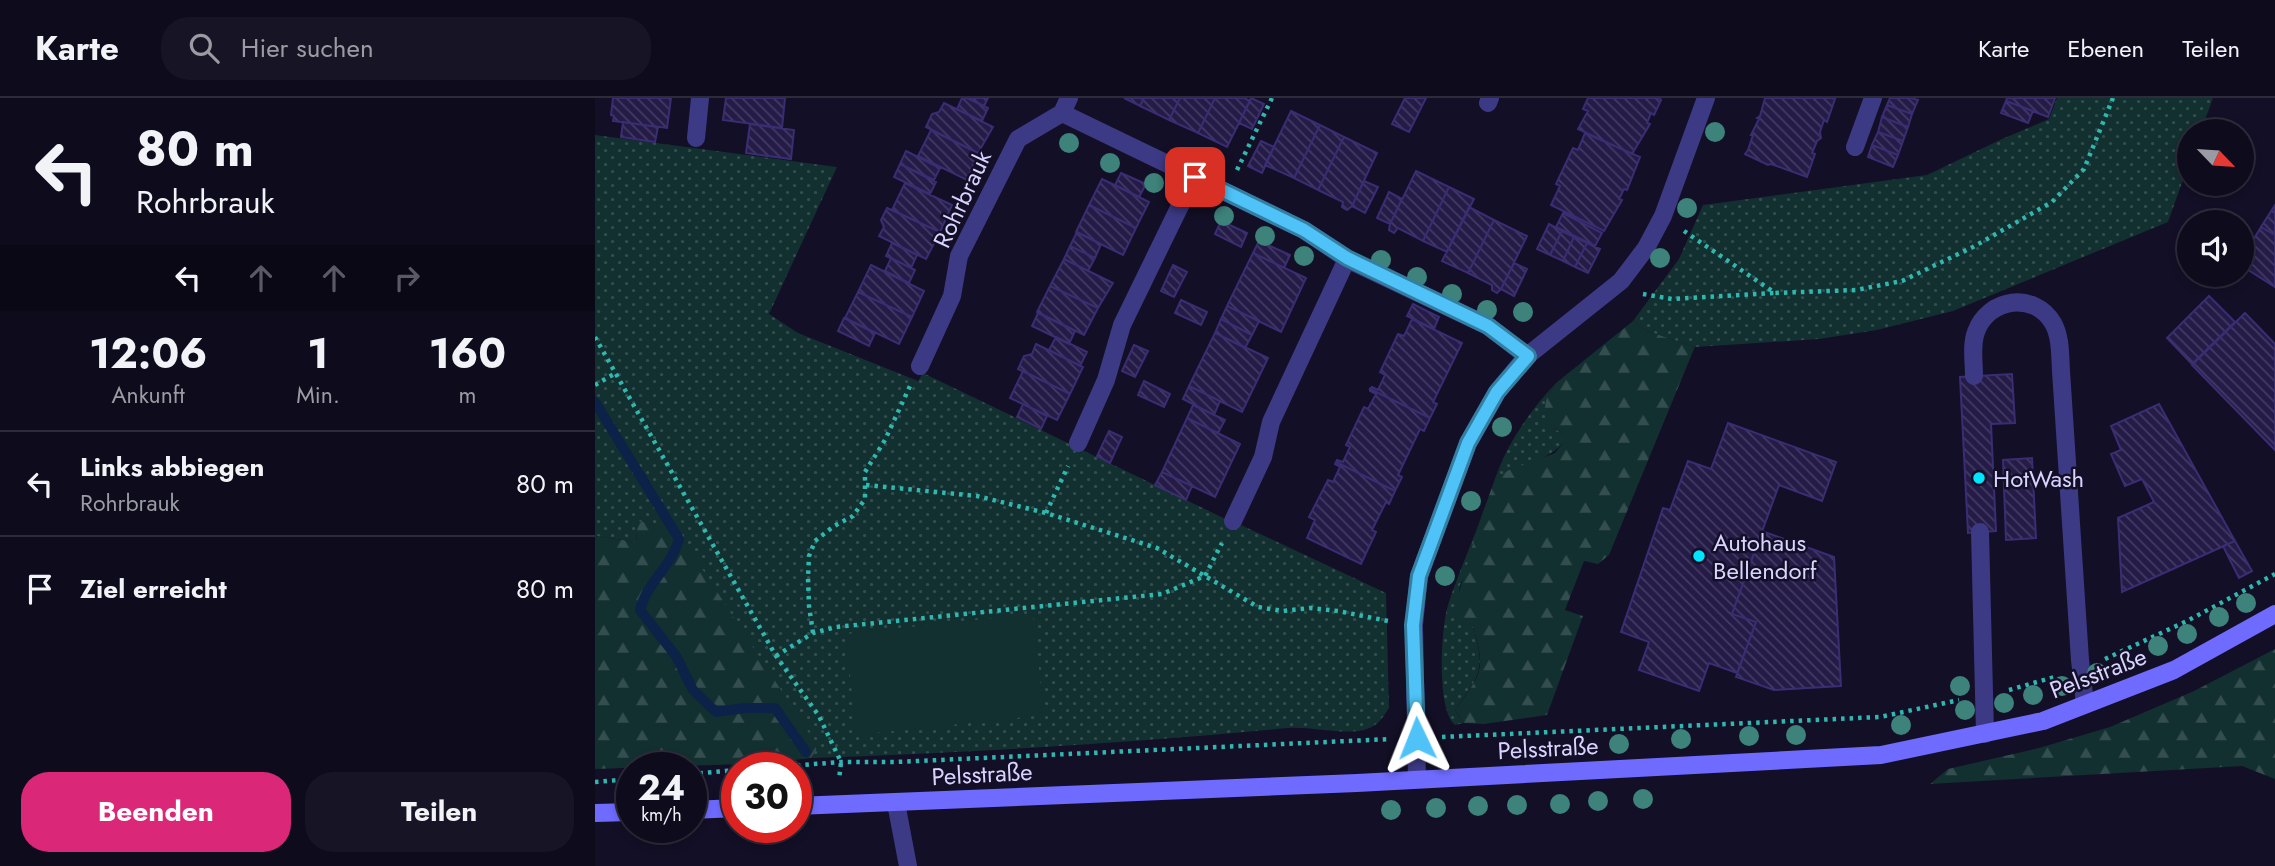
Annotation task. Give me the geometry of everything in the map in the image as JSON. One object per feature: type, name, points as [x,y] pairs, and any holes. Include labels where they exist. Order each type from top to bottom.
[{"type":"main road","name":"Pelsstraße","points":[[812,806],[1881,755],[2043,721],[2174,670],[2275,614]]},
{"type":"main road","points":[[595,813],[616,812]]},
{"type":"street","points":[[696,138],[701,98]]},
{"type":"street","points":[[1417,779],[1413,625],[1419,576],[1468,443],[1497,392],[1528,356],[1621,281],[1646,248],[1663,216],[1706,98]]},
{"type":"street","points":[[1855,147],[1873,98]]},
{"type":"street","name":"Rohrbrauk","points":[[920,366],[952,296],[959,256],[1018,139],[1065,106],[1195,177],[1304,230],[1347,258],[1488,326],[1528,356]]},
{"type":"street","points":[[1078,443],[1106,380],[1122,325],[1195,177]]},
{"type":"street","points":[[1233,521],[1263,457],[1271,422],[1347,258]]},
{"type":"street","points":[[1974,376],[1975,335],[1988,314],[2008,304],[2028,302],[2041,310],[2055,325],[2060,360],[2085,704]]},
{"type":"street","points":[[1980,532],[1985,734]]},
{"type":"street","points":[[896,803],[908,866]]},
{"type":"path","points":[[1226,193],[1272,98]]},
{"type":"path","points":[[1621,281],[1647,296],[1672,299],[1856,290],[1902,281],[1973,247],[2052,202],[2084,169],[2113,98]]},
{"type":"path","points":[[1663,216],[1775,293]]},
{"type":"path","points":[[595,337],[776,656],[819,716],[841,762],[837,805]]},
{"type":"path","points":[[813,633],[809,606],[809,556],[815,541],[853,516],[865,499],[865,472],[885,440],[920,366]]},
{"type":"path","points":[[595,385],[614,374]]},
{"type":"path","points":[[1046,513],[1078,443]]},
{"type":"path","points":[[866,485],[977,496],[1046,513],[1157,548],[1258,607],[1283,611],[1310,608],[1338,611],[1413,625]]},
{"type":"path","points":[[776,656],[813,633],[836,627],[1161,594],[1205,576],[1233,521]]},
{"type":"path","points":[[812,764],[1880,716],[2029,686],[2104,660],[2187,621],[2275,574]]},
{"type":"path","points":[[595,782],[616,780]]},
{"type":"green space","points":[[2057,98],[2213,98],[2205,119],[2177,119],[2177,196],[2168,222],[1953,311],[1877,330],[1819,339],[1695,347],[1647,331],[1633,321],[1679,259],[1703,205],[1927,175],[2049,119]]},
{"type":"green space","points":[[595,135],[837,167],[769,314],[798,333],[918,381],[923,373],[1240,526],[1386,593],[1389,708],[1378,723],[1359,731],[1288,728],[1049,747],[812,758],[818,747],[638,522],[636,542],[595,536]]},
{"type":"green space","points":[[1633,321],[1647,331],[1695,347],[1609,555],[1598,564],[1584,561],[1565,610],[1583,616],[1547,715],[1484,724],[1464,723],[1455,710],[1479,672],[1480,654],[1473,627],[1455,619],[1454,610],[1479,523],[1495,479],[1509,470],[1555,453],[1563,443],[1563,433],[1547,425],[1544,412],[1547,397],[1556,383]]},
{"type":"green space","points":[[1556,383],[1547,397],[1554,429],[1563,433],[1563,443],[1549,455],[1495,479],[1520,428]]},
{"type":"green space","points":[[638,521],[675,527],[818,747],[812,756],[812,752],[721,752],[721,765],[707,765],[707,752],[616,752],[616,768],[595,769],[595,536],[636,542]]},
{"type":"green space","points":[[1479,523],[1468,568],[1460,585],[1456,619],[1473,627],[1480,663],[1475,680],[1455,710],[1464,723],[1455,725],[1445,703],[1443,631],[1448,605]]},
{"type":"green space","points":[[1033,614],[1044,715],[856,735],[846,634]]},
{"type":"green space","points":[[2275,649],[2275,779],[2242,766],[1930,784],[1948,769],[2039,748],[2110,727],[2194,691]]},
{"type":"building","points":[[613,98],[671,98],[667,128],[613,121]]},
{"type":"building","points":[[726,98],[785,98],[782,128],[723,120]]},
{"type":"building","points":[[962,98],[988,108],[982,121],[957,109]]},
{"type":"building","points":[[968,98],[988,98],[984,106]]},
{"type":"building","points":[[1124,98],[1144,98],[1140,106]]},
{"type":"building","points":[[1144,98],[1180,98],[1169,120],[1140,106]]},
{"type":"building","points":[[1180,98],[1215,98],[1198,133],[1169,120]]},
{"type":"building","points":[[1215,98],[1244,98],[1250,101],[1227,147],[1198,133]]},
{"type":"building","points":[[1251,98],[1264,104],[1252,129],[1239,123]]},
{"type":"building","points":[[1405,98],[1426,98],[1409,132],[1392,124]]},
{"type":"building","points":[[1588,98],[1661,100],[1654,115],[1651,113],[1647,123],[1650,124],[1632,154],[1578,129],[1588,111],[1583,109]]},
{"type":"building","points":[[1765,98],[1835,99],[1827,122],[1824,120],[1821,138],[1812,153],[1815,154],[1807,177],[1768,165],[1745,154]]},
{"type":"building","points":[[1890,98],[1918,100],[1912,114],[1887,105]]},
{"type":"building","points":[[2007,98],[2055,98],[2048,117],[2006,101]]},
{"type":"building","points":[[2006,101],[2033,111],[2028,123],[2001,113]]},
{"type":"building","points":[[944,103],[993,127],[978,153],[926,127],[932,114],[939,112]]},
{"type":"building","points":[[1887,105],[1912,114],[1908,127],[1882,117]]},
{"type":"building","points":[[1291,111],[1320,125],[1294,178],[1265,165]]},
{"type":"building","points":[[1882,117],[1908,127],[1903,141],[1878,132]]},
{"type":"building","points":[[623,122],[658,127],[655,142],[621,137]]},
{"type":"building","points":[[750,124],[794,130],[791,159],[746,153]]},
{"type":"building","points":[[1320,125],[1344,137],[1318,190],[1294,178]]},
{"type":"building","points":[[931,130],[978,153],[967,180],[918,156]]},
{"type":"building","points":[[1878,132],[1903,141],[1898,155],[1872,145]]},
{"type":"building","points":[[1585,133],[1640,157],[1627,190],[1624,189],[1619,199],[1622,200],[1604,231],[1551,205],[1560,186],[1556,184],[1573,148],[1578,150]]},
{"type":"building","points":[[1344,137],[1377,153],[1352,206],[1347,210],[1342,207],[1343,202],[1318,190]]},
{"type":"building","points":[[1261,141],[1274,147],[1262,173],[1248,166]]},
{"type":"building","points":[[1872,145],[1898,155],[1893,167],[1868,157]]},
{"type":"building","points":[[906,151],[940,168],[934,180],[900,164]]},
{"type":"building","points":[[900,164],[936,182],[930,194],[894,177]]},
{"type":"building","points":[[1416,171],[1449,187],[1423,241],[1398,228],[1394,233],[1389,230]]},
{"type":"building","points":[[1121,173],[1146,184],[1139,197],[1115,185]]},
{"type":"building","points":[[1102,179],[1149,202],[1136,228],[1089,205]]},
{"type":"building","points":[[1364,181],[1378,187],[1365,213],[1352,206]]},
{"type":"building","points":[[905,183],[952,205],[940,232],[892,210]]},
{"type":"building","points":[[1449,187],[1474,199],[1447,252],[1423,241]]},
{"type":"building","points":[[1389,192],[1402,199],[1390,224],[1377,218]]},
{"type":"building","points":[[1089,205],[1136,228],[1123,255],[1076,232]]},
{"type":"building","points":[[2275,205],[2275,235],[2261,227]]},
{"type":"building","points":[[1469,207],[1494,220],[1468,273],[1442,261]]},
{"type":"building","points":[[887,208],[940,232],[926,259],[879,236],[884,227],[881,220]]},
{"type":"building","points":[[1563,213],[1602,233],[1595,246],[1556,227]]},
{"type":"building","points":[[1494,220],[1527,236],[1497,293],[1492,290],[1492,285],[1468,273]]},
{"type":"building","points":[[1221,221],[1247,233],[1241,247],[1215,234]]},
{"type":"building","points":[[1549,224],[1562,231],[1550,255],[1537,249]]},
{"type":"building","points":[[2261,227],[2275,235],[2275,287],[2254,274],[2254,238]]},
{"type":"building","points":[[1562,231],[1574,237],[1563,261],[1550,255]]},
{"type":"building","points":[[1077,232],[1101,244],[1095,258],[1070,246]]},
{"type":"building","points":[[1574,237],[1587,243],[1575,267],[1563,261]]},
{"type":"building","points":[[1259,241],[1290,255],[1284,268],[1253,253]]},
{"type":"building","points":[[892,243],[917,255],[911,268],[886,256]]},
{"type":"building","points":[[1587,243],[1600,249],[1588,273],[1575,267]]},
{"type":"building","points":[[1070,246],[1095,258],[1088,271],[1064,259]]},
{"type":"building","points":[[1253,253],[1306,278],[1281,332],[1227,306]]},
{"type":"building","points":[[891,258],[915,270],[909,283],[885,271]]},
{"type":"building","points":[[1064,259],[1113,283],[1098,308],[1050,286]]},
{"type":"building","points":[[1514,263],[1527,269],[1514,296],[1501,289]]},
{"type":"building","points":[[871,265],[924,291],[912,317],[858,292]]},
{"type":"building","points":[[1173,265],[1187,272],[1174,297],[1161,291]]},
{"type":"building","points":[[1050,286],[1098,308],[1084,335],[1037,312]]},
{"type":"building","points":[[858,292],[912,317],[899,344],[845,318]]},
{"type":"building","points":[[2209,296],[2235,322],[2192,364],[2167,338]]},
{"type":"building","points":[[1181,300],[1207,312],[1201,325],[1175,313]]},
{"type":"building","points":[[1413,304],[1439,317],[1434,329],[1407,316]]},
{"type":"building","points":[[1227,306],[1259,321],[1252,335],[1221,319]]},
{"type":"building","points":[[1038,313],[1075,331],[1069,344],[1032,326]]},
{"type":"building","points":[[2245,313],[2275,344],[2275,450],[2192,365]]},
{"type":"building","points":[[844,318],[875,333],[869,346],[838,331]]},
{"type":"building","points":[[1221,319],[1252,335],[1245,348],[1215,333]]},
{"type":"building","points":[[1412,319],[1462,343],[1433,402],[1437,404],[1430,418],[1370,389],[1372,387],[1378,390],[1385,375],[1380,372],[1398,334],[1404,336]]},
{"type":"building","points":[[1215,333],[1268,358],[1242,412],[1189,386]]},
{"type":"building","points":[[1056,337],[1087,352],[1080,366],[1049,350]]},
{"type":"building","points":[[1036,344],[1083,367],[1070,394],[1018,369],[1024,356],[1032,354]]},
{"type":"building","points":[[1134,345],[1148,351],[1135,377],[1122,371]]},
{"type":"building","points":[[1023,371],[1070,394],[1057,420],[1010,398]]},
{"type":"building","name":"HotWash","points":[[2012,374],[2015,423],[1991,424],[1996,531],[1968,533],[1960,377]]},
{"type":"building","points":[[1144,381],[1170,394],[1164,407],[1138,395]]},
{"type":"building","points":[[1189,386],[1220,401],[1214,415],[1183,399]]},
{"type":"building","points":[[1370,389],[1430,418],[1424,431],[1420,429],[1398,475],[1402,477],[1395,491],[1336,462],[1343,462],[1350,447],[1346,445],[1364,407],[1368,409],[1376,394]]},
{"type":"building","points":[[1023,404],[1047,416],[1041,429],[1017,417]]},
{"type":"building","points":[[2159,404],[2235,541],[2122,592],[2118,518],[2154,502],[2142,479],[2125,486],[2111,454],[2121,450],[2111,426]]},
{"type":"building","points":[[1193,405],[1225,420],[1218,433],[1187,418]]},
{"type":"building","points":[[1187,418],[1240,444],[1215,497],[1162,472]]},
{"type":"building","name":"Autohaus Bellendorf","points":[[1728,423],[1836,462],[1822,501],[1779,485],[1732,614],[1756,622],[1737,673],[1709,663],[1699,691],[1639,670],[1649,642],[1621,632],[1663,508],[1670,510],[1688,461],[1711,469]]},
{"type":"building","points":[[1109,431],[1122,437],[1110,463],[1097,456]]},
{"type":"building","points":[[2032,458],[2036,538],[2006,540],[2003,460]]},
{"type":"building","points":[[1336,462],[1395,491],[1389,504],[1386,502],[1372,530],[1376,532],[1361,564],[1307,538],[1315,520],[1309,517],[1328,480],[1333,482],[1340,467]]},
{"type":"building","points":[[1162,472],[1192,486],[1186,500],[1155,485]]},
{"type":"building","points":[[1762,531],[1834,557],[1841,686],[1774,690],[1736,677],[1756,622],[1732,614]]},
{"type":"building","points":[[2235,541],[2252,571],[2239,578],[2223,546]]},
{"type":"waterway","points":[[595,402],[679,539],[676,549],[648,591],[640,610],[676,656],[693,690],[716,712],[775,708],[806,752]]},
{"type":"place","name":"HotWash","points":[[1979,478]]},
{"type":"place","name":"Autohaus Bellendorf","points":[[1699,556]]},
{"type":"route","points":[[1195,177],[1304,230],[1347,258],[1488,326],[1528,356],[1497,392],[1468,443],[1419,576],[1413,625],[1417,738]]}]
